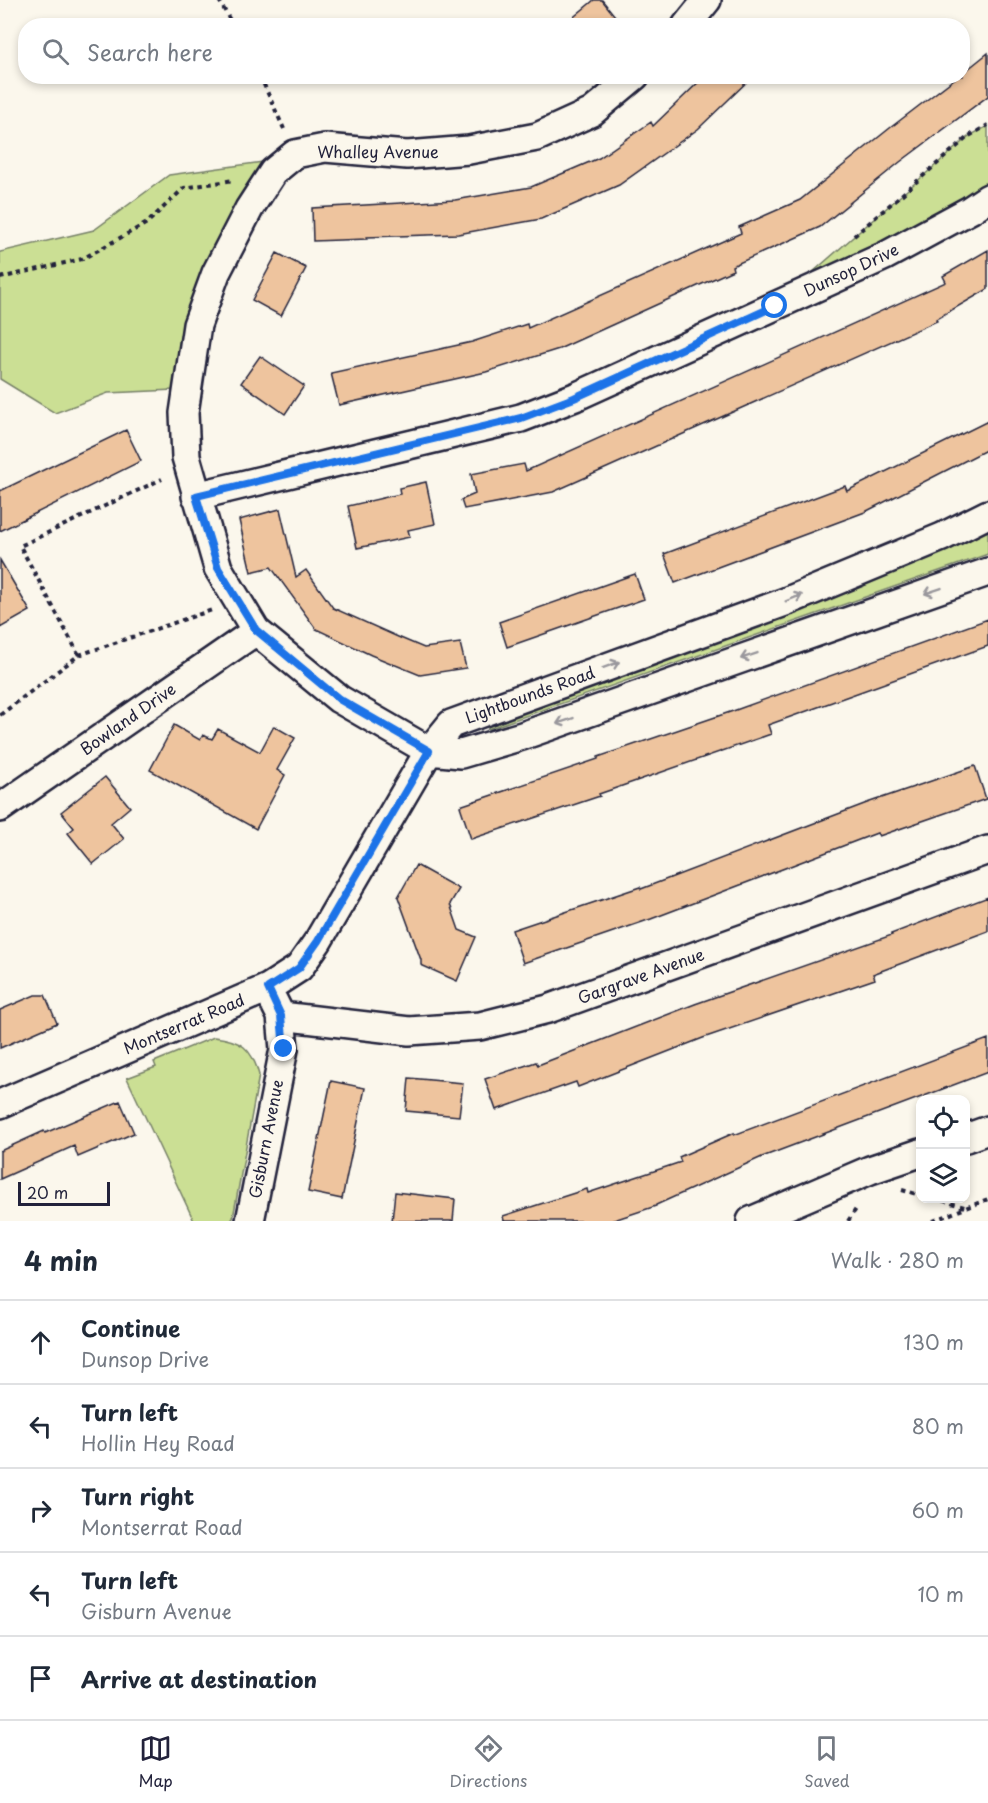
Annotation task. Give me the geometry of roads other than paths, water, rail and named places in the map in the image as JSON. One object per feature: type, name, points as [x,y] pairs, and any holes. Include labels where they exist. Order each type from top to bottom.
[{"type":"street","points":[[692,18],[707,0]]},
{"type":"street","name":"Whalley Avenue","points":[[429,751],[339,699],[256,630],[218,568],[188,466],[184,412],[198,325],[216,273],[249,209],[273,172],[295,154],[325,148],[407,155],[469,150],[537,137],[592,112],[625,84]]},
{"type":"street","name":"Dunsop Drive","points":[[196,496],[521,418],[574,398],[885,256],[988,198]]},
{"type":"street","name":"Lightbounds Road","points":[[429,751],[451,724],[785,602],[942,537],[988,514]]},
{"type":"street","name":"Lightbounds Road","points":[[429,751],[461,754],[522,736],[988,572]]},
{"type":"street","name":"Bowland Drive","points":[[0,808],[256,630]]},
{"type":"street","name":"Montserrat Road","points":[[0,1104],[268,988],[299,968],[318,941],[429,751]]},
{"type":"street","name":"Gargrave Avenue","points":[[281,1016],[409,1031],[480,1026],[548,1010],[988,850]]},
{"type":"street","name":"Gisburn Avenue","points":[[249,1221],[284,1049],[281,1016],[268,988]]},
{"type":"street","points":[[970,1137],[988,1130]]},
{"type":"street","points":[[751,1221],[870,1170],[916,1155]]}]
